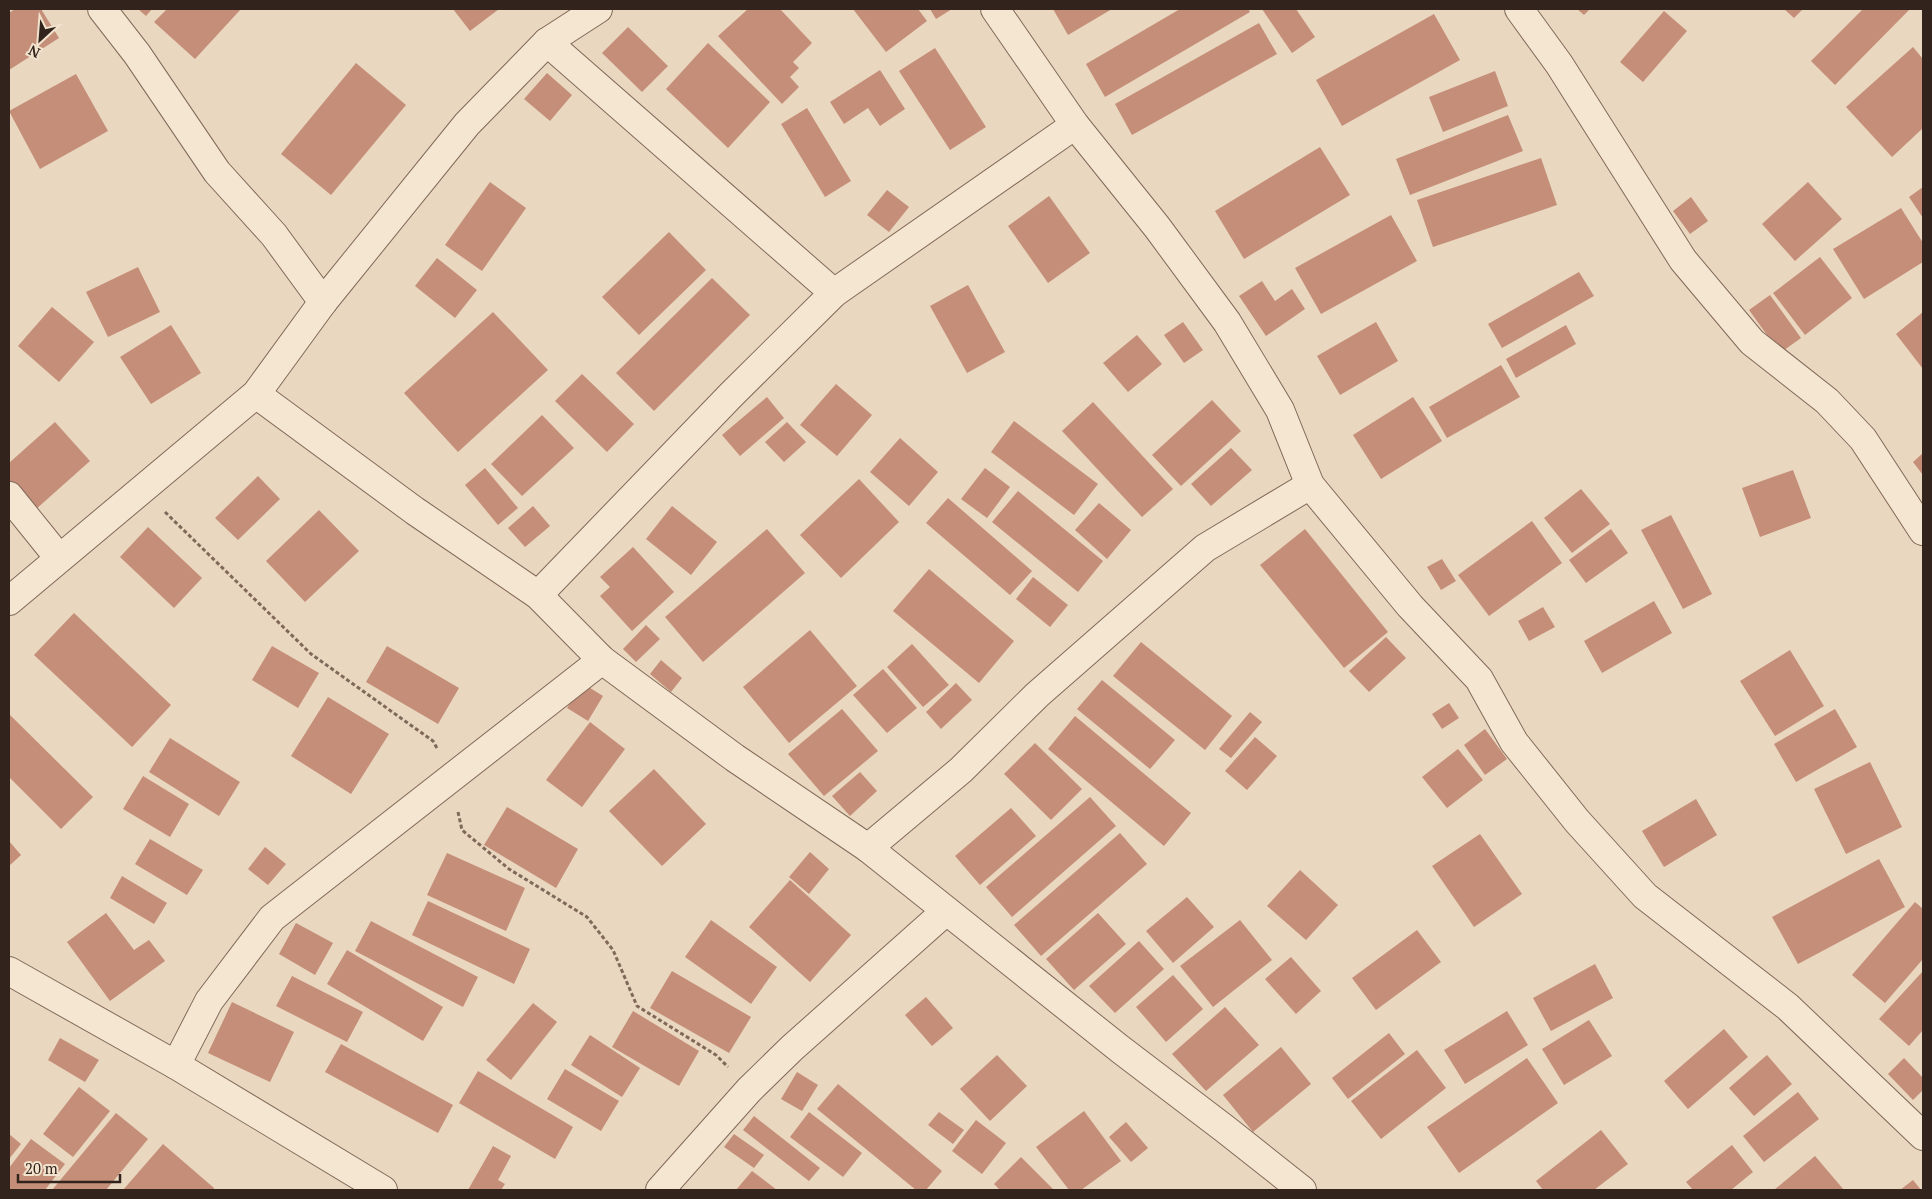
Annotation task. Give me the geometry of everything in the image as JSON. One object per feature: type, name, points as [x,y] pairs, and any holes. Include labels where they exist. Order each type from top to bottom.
[{"type":"street","points":[[102,9],[137,54],[217,172],[274,235],[323,302]]},
{"type":"street","points":[[9,601],[256,394],[323,302],[467,124],[547,42],[598,9]]},
{"type":"street","points":[[995,9],[1075,125],[1157,227],[1226,322],[1280,410],[1310,485],[1410,606],[1479,679],[1514,742],[1577,821],[1645,896],[1788,1008],[1923,1136]]},
{"type":"street","points":[[1519,9],[1560,64],[1683,260],[1752,342],[1826,401],[1863,439],[1923,531]]},
{"type":"street","points":[[547,42],[834,293]]},
{"type":"street","points":[[538,595],[731,395],[834,293],[1075,125]]},
{"type":"street","points":[[256,394],[416,511],[538,595],[602,660],[735,758],[868,848],[1120,1049],[1302,1190]]},
{"type":"street","points":[[868,848],[961,770],[1037,695],[1206,548],[1310,485]]},
{"type":"street","points":[[9,496],[59,558]]},
{"type":"street","points":[[176,1065],[209,1001],[272,918],[602,660]]},
{"type":"street","points":[[660,1190],[749,1090],[792,1048],[946,911]]},
{"type":"street","points":[[15,981],[176,1065],[384,1190]]},
{"type":"path","points":[[142,490],[311,654],[433,741],[452,776],[462,830],[509,869],[586,917],[613,950],[637,1006],[716,1055],[749,1090]]},
{"type":"building","points":[[15,9],[41,9],[59,38],[9,70],[9,13]]},
{"type":"building","points":[[138,9],[152,9],[146,16]]},
{"type":"building","points":[[167,9],[241,9],[195,59],[154,22]]},
{"type":"building","points":[[453,9],[499,9],[470,31]]},
{"type":"building","points":[[748,9],[780,9],[812,43],[793,62],[799,68],[790,77],[799,87],[782,104],[718,36]]},
{"type":"building","points":[[853,9],[918,9],[927,21],[886,52]]},
{"type":"building","points":[[930,9],[952,9],[936,19]]},
{"type":"building","points":[[1053,9],[1112,9],[1068,35]]},
{"type":"building","points":[[1180,9],[1248,9],[1250,12],[1105,97],[1086,64]]},
{"type":"building","points":[[1262,9],[1296,9],[1315,37],[1292,53]]},
{"type":"building","points":[[1577,9],[1590,9],[1584,15]]},
{"type":"building","points":[[1784,9],[1803,9],[1794,18]]},
{"type":"building","points":[[1863,9],[1910,9],[1835,85],[1811,61]]},
{"type":"building","points":[[1664,11],[1687,31],[1643,82],[1620,62]]},
{"type":"building","points":[[1434,14],[1460,60],[1342,126],[1316,80]]},
{"type":"building","points":[[1259,23],[1277,54],[1132,135],[1115,104]]},
{"type":"building","points":[[628,27],[668,66],[642,92],[602,53]]},
{"type":"building","points":[[708,43],[770,102],[728,148],[666,89]]},
{"type":"building","points":[[1913,47],[1923,59],[1923,128],[1892,157],[1846,107]]},
{"type":"building","points":[[935,48],[986,127],[950,150],[899,71]]},
{"type":"building","points":[[356,63],[406,105],[331,195],[281,154]]},
{"type":"building","points":[[880,70],[905,109],[880,126],[868,108],[844,124],[830,102]]},
{"type":"building","points":[[1495,71],[1508,106],[1443,132],[1429,97]]},
{"type":"building","points":[[547,73],[572,95],[550,121],[524,99]]},
{"type":"building","points":[[76,74],[108,131],[40,169],[9,111]]},
{"type":"building","points":[[807,108],[851,181],[825,197],[781,124]]},
{"type":"building","points":[[1508,115],[1523,151],[1410,195],[1396,159]]},
{"type":"building","points":[[1320,147],[1350,195],[1244,259],[1215,211]]},
{"type":"building","points":[[1541,158],[1557,205],[1433,247],[1417,200]]},
{"type":"building","points":[[490,182],[526,208],[482,271],[445,245]]},
{"type":"building","points":[[1808,182],[1842,219],[1795,261],[1762,224]]},
{"type":"building","points":[[1923,187],[1923,218],[1909,197]]},
{"type":"building","points":[[887,190],[909,207],[889,232],[867,215]]},
{"type":"building","points":[[1049,196],[1090,253],[1048,283],[1008,226]]},
{"type":"building","points":[[1691,197],[1708,221],[1690,234],[1673,211]]},
{"type":"building","points":[[1901,208],[1923,243],[1923,262],[1864,299],[1833,249]]},
{"type":"building","points":[[1391,215],[1417,261],[1321,314],[1295,268]]},
{"type":"building","points":[[669,232],[706,270],[639,335],[602,297]]},
{"type":"building","points":[[1820,257],[1852,298],[1805,335],[1773,293]]},
{"type":"building","points":[[437,258],[477,290],[455,318],[415,286]]},
{"type":"building","points":[[138,267],[160,312],[108,337],[86,292]]},
{"type":"building","points":[[1579,272],[1594,296],[1502,348],[1488,324]]},
{"type":"building","points":[[712,278],[750,315],[654,411],[616,373]]},
{"type":"building","points":[[1262,281],[1275,301],[1292,289],[1305,309],[1266,336],[1239,296]]},
{"type":"building","points":[[968,285],[1005,352],[967,373],[930,306]]},
{"type":"building","points":[[1770,295],[1801,338],[1780,353],[1749,310]]},
{"type":"building","points":[[52,307],[94,342],[59,382],[18,346]]},
{"type":"building","points":[[493,312],[548,370],[458,452],[404,393]]},
{"type":"building","points":[[1923,312],[1923,369],[1896,334]]},
{"type":"building","points":[[1183,322],[1203,350],[1184,363],[1164,335]]},
{"type":"building","points":[[1376,322],[1398,361],[1340,395],[1317,356]]},
{"type":"building","points":[[171,325],[201,373],[151,404],[120,357]]},
{"type":"building","points":[[1566,325],[1576,344],[1516,378],[1506,359]]},
{"type":"building","points":[[1137,335],[1162,364],[1128,392],[1103,363]]},
{"type":"building","points":[[1501,365],[1520,397],[1447,438],[1429,407]]},
{"type":"building","points":[[582,374],[634,424],[607,452],[555,401]]},
{"type":"building","points":[[836,384],[872,415],[837,456],[800,425]]},
{"type":"building","points":[[767,397],[784,418],[740,456],[722,435]]},
{"type":"building","points":[[1413,397],[1442,441],[1381,479],[1353,435]]},
{"type":"building","points":[[1212,400],[1241,431],[1181,486],[1152,455]]},
{"type":"building","points":[[1093,402],[1173,489],[1142,517],[1062,431]]},
{"type":"building","points":[[542,415],[574,448],[522,496],[491,464]]},
{"type":"building","points":[[1014,421],[1098,484],[1074,515],[991,452]]},
{"type":"building","points":[[55,422],[90,461],[35,510],[9,480],[9,463]]},
{"type":"building","points":[[787,422],[806,442],[784,462],[765,442]]},
{"type":"building","points":[[900,438],[938,472],[909,506],[870,472]]},
{"type":"building","points":[[1231,448],[1252,470],[1211,506],[1191,484]]},
{"type":"building","points":[[1923,453],[1923,475],[1913,462]]},
{"type":"building","points":[[485,468],[518,508],[498,525],[465,485]]},
{"type":"building","points":[[985,468],[1010,487],[987,518],[961,499]]},
{"type":"building","points":[[1793,470],[1811,518],[1760,537],[1742,488]]},
{"type":"building","points":[[258,476],[280,499],[238,540],[215,518]]},
{"type":"building","points":[[859,479],[899,522],[841,578],[800,535]]},
{"type":"building","points":[[1581,489],[1610,524],[1572,553],[1544,518]]},
{"type":"building","points":[[1018,491],[1103,561],[1078,592],[992,522]]},
{"type":"building","points":[[948,498],[1032,571],[1010,595],[926,523]]},
{"type":"building","points":[[1099,503],[1131,530],[1107,559],[1075,530]]},
{"type":"building","points":[[533,506],[550,526],[525,547],[508,528]]},
{"type":"building","points":[[672,506],[717,542],[691,575],[646,539]]},
{"type":"building","points":[[319,510],[359,551],[305,602],[266,561]]},
{"type":"building","points":[[1671,515],[1712,594],[1683,609],[1641,530]]},
{"type":"building","points":[[1532,521],[1562,563],[1489,616],[1458,575]]},
{"type":"building","points":[[148,527],[202,578],[174,608],[120,557]]},
{"type":"building","points":[[767,529],[805,573],[703,662],[665,617]]},
{"type":"building","points":[[1305,529],[1388,632],[1344,668],[1260,565]]},
{"type":"building","points":[[1611,529],[1628,553],[1586,583],[1569,560]]},
{"type":"building","points":[[633,547],[674,592],[632,631],[600,596],[610,587],[600,577]]},
{"type":"building","points":[[1442,559],[1456,581],[1441,590],[1427,567]]},
{"type":"building","points":[[929,569],[1014,641],[979,683],[893,611]]},
{"type":"building","points":[[1033,577],[1068,605],[1050,627],[1016,599]]},
{"type":"building","points":[[1654,601],[1672,633],[1602,673],[1584,641]]},
{"type":"building","points":[[1543,607],[1555,627],[1529,641],[1518,621]]},
{"type":"building","points":[[74,613],[171,705],[132,747],[34,655]]},
{"type":"building","points":[[646,625],[660,639],[636,662],[623,649]]},
{"type":"building","points":[[810,630],[857,686],[789,743],[743,687]]},
{"type":"building","points":[[1386,637],[1406,658],[1369,692],[1349,671]]},
{"type":"building","points":[[1141,642],[1232,716],[1205,750],[1113,676]]},
{"type":"building","points":[[912,644],[949,685],[923,707],[887,667]]},
{"type":"building","points":[[272,646],[319,673],[298,708],[252,680]]},
{"type":"building","points":[[387,646],[459,688],[438,724],[366,682]]},
{"type":"building","points":[[1790,650],[1824,706],[1775,736],[1740,681]]},
{"type":"building","points":[[661,660],[682,678],[671,692],[650,674]]},
{"type":"building","points":[[883,669],[917,708],[887,733],[853,695]]},
{"type":"building","points":[[1102,680],[1175,740],[1150,769],[1077,709]]},
{"type":"building","points":[[582,683],[603,696],[588,721],[567,708]]},
{"type":"building","points":[[956,683],[972,700],[941,729],[926,712]]},
{"type":"building","points":[[328,697],[389,734],[351,794],[291,756]]},
{"type":"building","points":[[1449,703],[1459,718],[1442,729],[1432,714]]},
{"type":"building","points":[[842,709],[878,751],[824,796],[788,754]]},
{"type":"building","points":[[1835,709],[1857,747],[1796,782],[1774,744]]},
{"type":"building","points":[[1250,712],[1262,722],[1231,758],[1219,749]]},
{"type":"building","points":[[9,714],[93,797],[61,829],[9,777]]},
{"type":"building","points":[[1075,716],[1191,813],[1164,846],[1048,749]]},
{"type":"building","points":[[590,722],[625,749],[582,807],[546,780]]},
{"type":"building","points":[[1485,729],[1507,759],[1485,775],[1464,745]]},
{"type":"building","points":[[1255,737],[1277,756],[1247,790],[1225,771]]},
{"type":"building","points":[[170,738],[240,782],[219,816],[149,772]]},
{"type":"building","points":[[1035,743],[1082,789],[1051,820],[1004,774]]},
{"type":"building","points":[[1458,749],[1483,780],[1447,808],[1422,777]]},
{"type":"building","points":[[1870,762],[1902,827],[1846,854],[1814,789]]},
{"type":"building","points":[[654,769],[706,824],[662,866],[609,811]]},
{"type":"building","points":[[860,772],[877,791],[850,816],[832,796]]},
{"type":"building","points":[[143,776],[189,804],[170,837],[123,809]]},
{"type":"building","points":[[1090,797],[1116,826],[1012,917],[986,887]]},
{"type":"building","points":[[1696,799],[1717,835],[1664,867],[1642,831]]},
{"type":"building","points":[[507,807],[578,849],[556,888],[484,845]]},
{"type":"building","points":[[1011,808],[1036,836],[980,885],[955,856]]},
{"type":"building","points":[[1120,833],[1147,864],[1041,956],[1014,925]]},
{"type":"building","points":[[1480,834],[1522,894],[1474,927],[1432,866]]},
{"type":"building","points":[[150,839],[203,870],[187,895],[135,864]]},
{"type":"building","points":[[9,841],[21,855],[9,866]]},
{"type":"building","points":[[265,847],[286,864],[268,885],[248,869]]},
{"type":"building","points":[[810,852],[829,869],[809,894],[789,877]]},
{"type":"building","points":[[447,853],[525,888],[506,931],[427,895]]},
{"type":"building","points":[[1879,859],[1905,907],[1798,964],[1772,917]]},
{"type":"building","points":[[1300,870],[1338,905],[1306,940],[1267,906]]},
{"type":"building","points":[[122,876],[167,903],[154,924],[110,898]]},
{"type":"building","points":[[790,880],[851,935],[810,982],[749,927]]},
{"type":"building","points":[[1187,897],[1214,927],[1173,963],[1146,931]]},
{"type":"building","points":[[428,901],[530,949],[514,984],[412,935]]},
{"type":"building","points":[[1915,902],[1923,909],[1923,959],[1885,1003],[1852,975]]},
{"type":"building","points":[[106,913],[134,950],[149,940],[165,961],[110,1001],[67,942]]},
{"type":"building","points":[[1098,913],[1126,944],[1074,990],[1046,959]]},
{"type":"building","points":[[711,920],[777,967],[751,1004],[685,957]]},
{"type":"building","points":[[1240,920],[1272,960],[1213,1007],[1180,966]]},
{"type":"building","points":[[371,921],[478,977],[463,1007],[355,951]]},
{"type":"building","points":[[296,923],[333,943],[315,975],[279,954]]},
{"type":"building","points":[[1417,930],[1441,962],[1376,1010],[1352,978]]},
{"type":"building","points":[[1139,941],[1164,969],[1115,1013],[1089,986]]},
{"type":"building","points":[[347,950],[443,1007],[423,1041],[327,984]]},
{"type":"building","points":[[1291,957],[1321,991],[1296,1014],[1265,979]]},
{"type":"building","points":[[1595,964],[1613,998],[1551,1031],[1533,998]]},
{"type":"building","points":[[672,971],[751,1017],[729,1053],[650,1008]]},
{"type":"building","points":[[1923,971],[1923,1030],[1909,1046],[1879,1019]]},
{"type":"building","points":[[1173,975],[1203,1009],[1166,1042],[1136,1007]]},
{"type":"building","points":[[292,976],[363,1012],[347,1042],[276,1006]]},
{"type":"building","points":[[926,997],[953,1028],[932,1046],[905,1015]]},
{"type":"building","points":[[232,1002],[294,1032],[270,1082],[208,1053]]},
{"type":"building","points":[[533,1003],[557,1022],[511,1080],[486,1060]]},
{"type":"building","points":[[1225,1007],[1259,1045],[1206,1091],[1172,1054]]},
{"type":"building","points":[[633,1011],[699,1051],[679,1086],[612,1047]]},
{"type":"building","points":[[1507,1011],[1528,1045],[1465,1084],[1444,1050]]},
{"type":"building","points":[[1589,1020],[1612,1056],[1564,1085],[1542,1049]]},
{"type":"building","points":[[1724,1029],[1748,1057],[1688,1109],[1664,1081]]},
{"type":"building","points":[[1389,1033],[1405,1054],[1348,1099],[1332,1078]]},
{"type":"building","points":[[590,1035],[640,1068],[622,1097],[571,1065]]},
{"type":"building","points":[[60,1038],[99,1060],[85,1082],[48,1060]]},
{"type":"building","points":[[341,1044],[453,1105],[438,1133],[325,1072]]},
{"type":"building","points":[[1281,1047],[1311,1084],[1253,1132],[1223,1095]]},
{"type":"building","points":[[1417,1050],[1446,1088],[1381,1139],[1351,1101]]},
{"type":"building","points":[[997,1055],[1027,1086],[990,1121],[960,1089]]},
{"type":"building","points":[[1767,1055],[1792,1084],[1754,1116],[1729,1088]]},
{"type":"building","points":[[1527,1058],[1558,1103],[1459,1173],[1427,1127]]},
{"type":"building","points":[[1904,1058],[1923,1078],[1923,1090],[1913,1100],[1888,1074]]},
{"type":"building","points":[[565,1069],[619,1101],[601,1131],[547,1099]]},
{"type":"building","points":[[478,1071],[573,1127],[555,1159],[459,1103]]},
{"type":"building","points":[[797,1072],[818,1085],[802,1111],[781,1099]]},
{"type":"building","points":[[838,1084],[942,1171],[926,1190],[916,1190],[817,1109]]},
{"type":"building","points":[[79,1087],[110,1111],[73,1157],[43,1134]]},
{"type":"building","points":[[1798,1092],[1819,1119],[1764,1162],[1743,1136]]},
{"type":"building","points":[[1084,1111],[1121,1161],[1081,1190],[1069,1190],[1036,1147]]},
{"type":"building","points":[[809,1112],[862,1153],[843,1177],[790,1137]]},
{"type":"building","points":[[939,1112],[964,1130],[953,1144],[928,1125]]},
{"type":"building","points":[[116,1113],[148,1139],[106,1190],[52,1190]]},
{"type":"building","points":[[754,1116],[820,1168],[809,1181],[743,1130]]},
{"type":"building","points":[[976,1120],[1006,1143],[982,1174],[952,1151]]},
{"type":"building","points":[[1126,1122],[1148,1148],[1131,1162],[1109,1137]]},
{"type":"building","points":[[1601,1130],[1628,1164],[1594,1190],[1543,1190],[1536,1181]]},
{"type":"building","points":[[9,1134],[21,1144],[9,1159]]},
{"type":"building","points":[[734,1134],[764,1155],[754,1168],[724,1147]]},
{"type":"building","points":[[31,1139],[65,1164],[45,1190],[9,1190],[9,1168]]},
{"type":"building","points":[[163,1144],[214,1188],[213,1190],[123,1190]]},
{"type":"building","points":[[1732,1145],[1753,1172],[1731,1190],[1693,1190],[1686,1182]]},
{"type":"building","points":[[493,1146],[511,1156],[498,1180],[505,1184],[501,1190],[468,1190]]},
{"type":"building","points":[[1815,1156],[1844,1190],[1774,1190]]},
{"type":"building","points":[[1021,1157],[1054,1190],[1000,1190],[994,1184]]},
{"type":"building","points":[[752,1171],[777,1190],[736,1190]]},
{"type":"building","points":[[1913,1180],[1921,1190],[1900,1190]]}]
